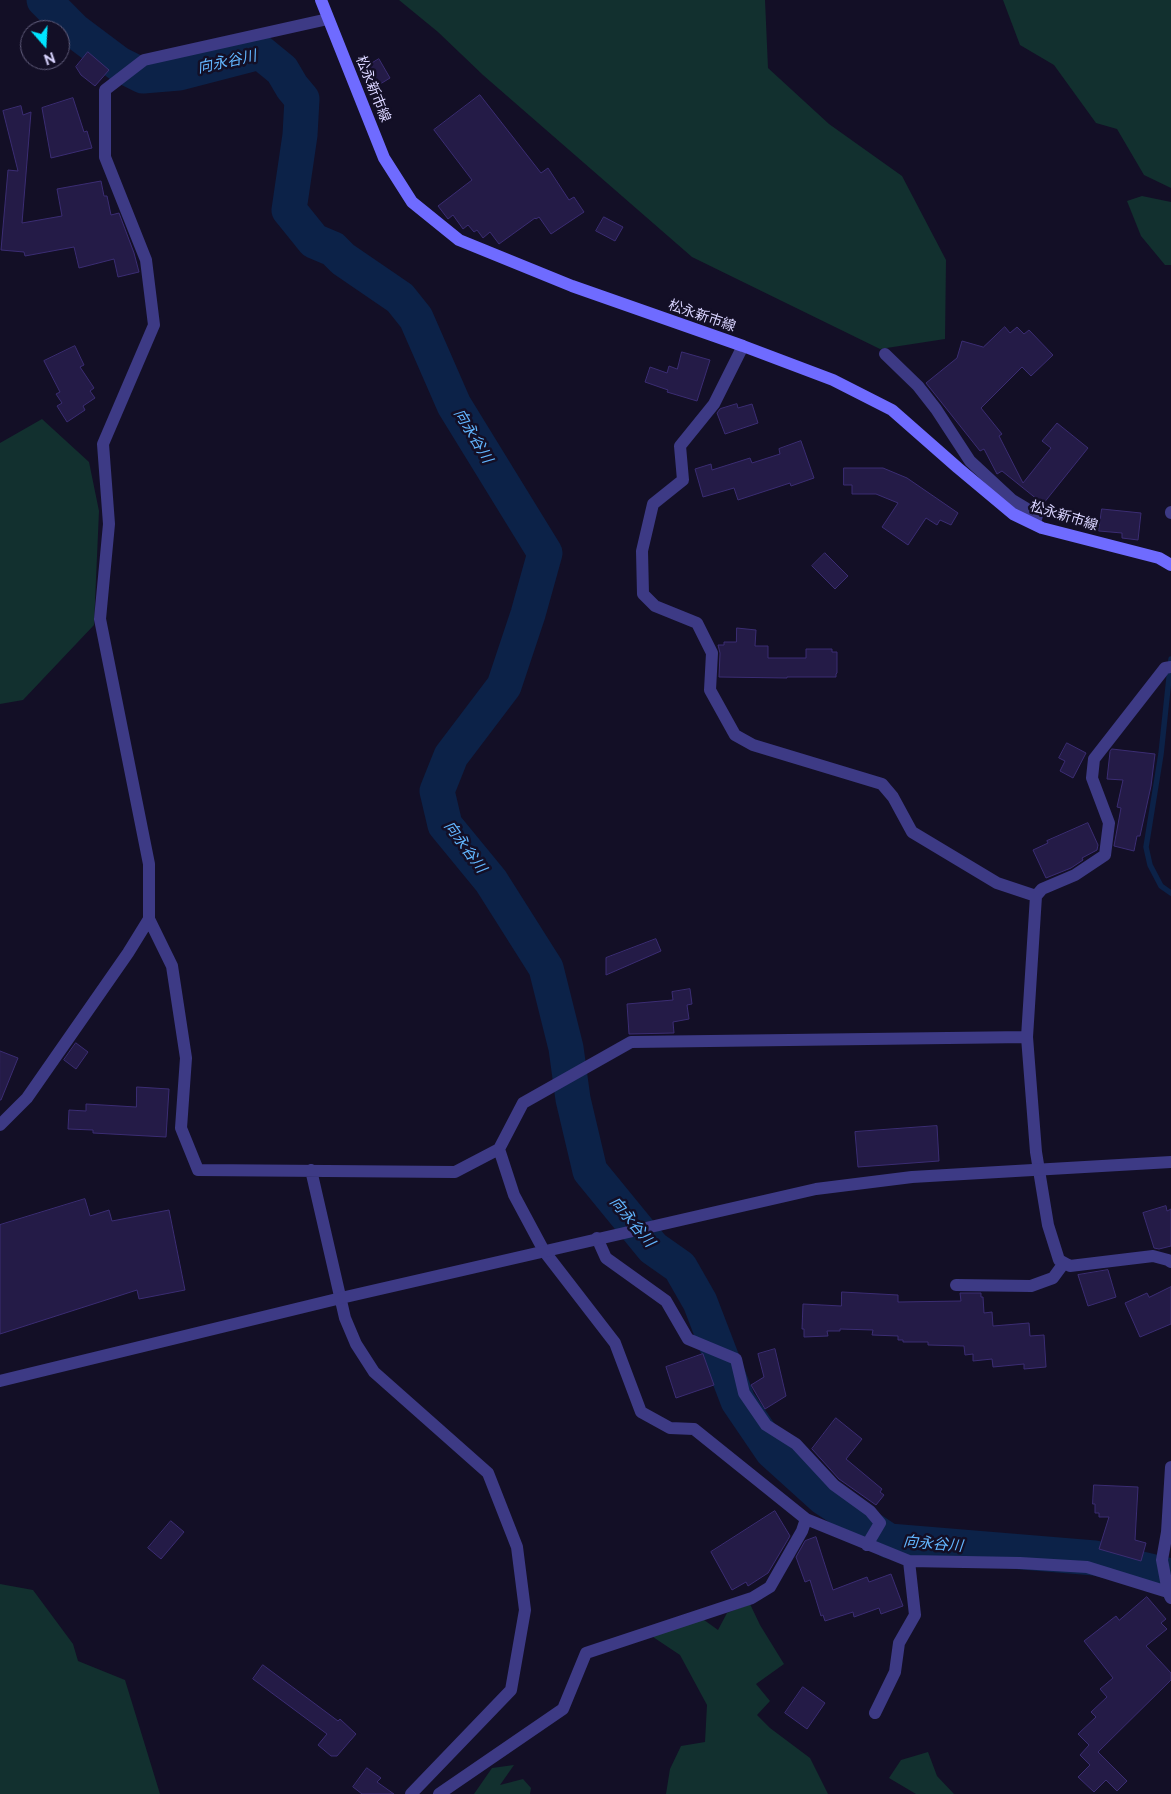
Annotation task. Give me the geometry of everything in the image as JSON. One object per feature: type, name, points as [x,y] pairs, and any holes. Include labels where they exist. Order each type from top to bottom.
[{"type":"main road","name":"松永新市線","points":[[321,0],[384,158],[412,202],[459,240],[572,286],[833,380],[892,410],[1013,514],[1042,528],[1158,558],[1171,565]]},
{"type":"street","points":[[328,19],[144,60],[106,90],[105,157],[146,260],[154,325],[103,444],[108,524],[100,619],[149,864],[149,919],[172,966],[186,1058],[181,1128],[198,1170],[455,1172],[499,1149],[523,1103],[631,1042],[1027,1037]]},
{"type":"street","points":[[743,346],[714,404],[680,446],[683,480],[653,504],[642,551],[643,594],[655,606],[697,622],[712,653],[710,690],[735,735],[754,745],[882,784],[893,797],[912,832],[997,882],[1036,896]]},
{"type":"street","points":[[885,354],[918,386],[936,408],[970,460],[1012,500],[1037,515],[1034,524]]},
{"type":"street","points":[[1171,667],[1165,668],[1094,759],[1092,778],[1108,823],[1105,855],[1075,874],[1042,889],[1036,896],[1027,1037],[1038,1171],[1048,1226],[1059,1260],[1070,1266],[1153,1256],[1171,1262]]},
{"type":"street","points":[[0,1124],[27,1098],[128,953],[149,919]]},
{"type":"street","points":[[499,1149],[514,1195],[544,1251],[615,1343],[641,1412],[670,1428],[694,1429],[806,1519],[909,1561],[1020,1563],[1087,1567],[1170,1594]]},
{"type":"street","points":[[0,1382],[341,1298],[816,1188],[912,1177],[1171,1162]]},
{"type":"street","points":[[311,1170],[346,1318],[356,1344],[374,1372],[488,1473],[517,1547],[525,1610],[511,1690],[411,1794]]},
{"type":"street","points":[[601,1237],[606,1258],[666,1301],[688,1339],[736,1359],[744,1393],[766,1425],[796,1444],[834,1485],[870,1511],[880,1523],[867,1544]]},
{"type":"street","points":[[956,1285],[1031,1286],[1053,1278],[1064,1263]]},
{"type":"street","points":[[1170,1594],[1162,1560],[1167,1532],[1171,1467]]},
{"type":"street","points":[[439,1794],[563,1709],[586,1653],[752,1598],[770,1587],[802,1531],[806,1519]]},
{"type":"street","points":[[875,1713],[895,1672],[899,1643],[915,1615],[909,1561]]},
{"type":"green space","points":[[399,0],[765,0],[768,68],[829,124],[902,176],[946,260],[945,339],[880,349],[692,257],[483,75],[438,32]]},
{"type":"green space","points":[[1003,0],[1171,0],[1171,188],[1144,175],[1117,129],[1096,123],[1054,65],[1020,45]]},
{"type":"green space","points":[[1142,196],[1171,202],[1171,265],[1165,265],[1141,236],[1127,201]]},
{"type":"green space","points":[[42,419],[89,462],[99,511],[94,625],[23,700],[0,704],[0,443]]},
{"type":"green space","points":[[0,1584],[33,1590],[73,1644],[78,1661],[125,1680],[160,1794],[0,1794]]},
{"type":"green space","points":[[750,1604],[760,1625],[784,1664],[756,1684],[770,1701],[757,1715],[770,1728],[810,1758],[828,1794],[666,1794],[670,1769],[681,1746],[705,1742],[707,1705],[680,1655],[650,1635],[700,1617],[718,1630],[727,1613]]},
{"type":"green space","points":[[928,1752],[937,1776],[954,1794],[916,1794],[889,1778],[901,1760]]},
{"type":"green space","points":[[514,1765],[500,1785],[523,1779],[531,1788],[530,1794],[474,1794],[492,1768]]},
{"type":"building","points":[[88,52],[109,70],[95,86],[81,75],[76,67]]},
{"type":"building","points":[[379,59],[390,78],[372,89],[361,70]]},
{"type":"building","points":[[480,95],[541,173],[548,168],[569,200],[574,197],[584,212],[551,234],[539,217],[535,218],[499,244],[490,232],[483,238],[477,230],[474,232],[468,225],[463,229],[453,215],[448,219],[438,206],[472,180],[434,130]]},
{"type":"building","points":[[73,98],[84,132],[87,131],[92,148],[51,158],[42,108]]},
{"type":"building","points":[[21,106],[23,115],[31,112],[22,223],[62,216],[57,189],[101,181],[104,196],[107,196],[111,215],[119,213],[139,272],[118,277],[114,259],[79,268],[74,247],[25,256],[24,252],[1,250],[8,170],[18,171],[3,111]]},
{"type":"building","points":[[604,217],[623,227],[615,241],[596,231]]},
{"type":"building","points":[[1005,327],[1010,333],[1017,327],[1024,334],[1029,330],[1053,355],[1031,376],[1022,367],[981,408],[1002,434],[999,436],[1023,483],[1051,448],[1042,441],[1057,423],[1088,448],[1043,504],[1002,471],[997,474],[984,449],[980,451],[926,383],[957,358],[962,341],[983,347]]},
{"type":"building","points":[[75,346],[84,365],[80,367],[94,388],[90,391],[95,398],[83,406],[85,410],[67,422],[57,406],[62,403],[56,394],[60,392],[44,361]]},
{"type":"building","points":[[682,352],[710,360],[697,401],[667,392],[668,390],[645,382],[650,367],[667,373],[669,366],[677,369]]},
{"type":"building","points":[[737,404],[738,408],[752,404],[758,423],[725,434],[717,413],[720,409]]},
{"type":"building","points":[[801,441],[814,478],[791,486],[790,483],[738,500],[734,488],[703,497],[695,469],[711,464],[712,470],[750,458],[752,463],[780,454],[779,449]]},
{"type":"building","points":[[844,468],[883,468],[907,478],[958,513],[951,525],[940,520],[937,525],[926,518],[908,545],[882,527],[898,503],[876,494],[852,494],[852,485],[844,485]]},
{"type":"building","points":[[1102,509],[1141,513],[1138,540],[1122,538],[1122,533],[1099,531]]},
{"type":"building","points":[[825,553],[848,576],[835,589],[812,566]]},
{"type":"building","points":[[737,628],[756,630],[755,646],[768,646],[768,658],[806,658],[806,649],[832,649],[832,652],[837,652],[836,677],[719,677],[720,653],[718,645],[724,645],[724,642],[736,642]]},
{"type":"building","points":[[1067,743],[1086,753],[1073,778],[1060,771],[1065,761],[1059,758]]},
{"type":"building","points":[[1112,749],[1155,754],[1151,786],[1140,836],[1137,836],[1134,851],[1114,846],[1121,808],[1117,807],[1123,780],[1107,779]]},
{"type":"building","points":[[1088,823],[1098,845],[1097,850],[1082,858],[1083,860],[1071,868],[1046,878],[1033,850],[1048,843],[1047,841]]},
{"type":"building","points":[[656,939],[661,951],[606,975],[606,958]]},
{"type":"building","points":[[690,989],[692,1004],[687,1005],[689,1019],[673,1022],[674,1033],[629,1034],[627,1004],[673,1000],[672,992]]},
{"type":"building","points":[[76,1043],[88,1052],[76,1069],[64,1060]]},
{"type":"building","points":[[0,1051],[18,1058],[1,1100],[0,1100]]},
{"type":"building","points":[[137,1087],[169,1089],[166,1137],[93,1133],[93,1130],[68,1129],[69,1110],[86,1111],[86,1104],[136,1107]]},
{"type":"building","points":[[937,1126],[939,1161],[858,1167],[855,1132]]},
{"type":"building","points":[[85,1199],[90,1216],[109,1210],[112,1221],[169,1210],[185,1290],[139,1299],[137,1290],[0,1334],[0,1225]]},
{"type":"building","points":[[1166,1206],[1167,1211],[1171,1209],[1171,1246],[1159,1249],[1154,1248],[1143,1213]]},
{"type":"building","points":[[1108,1270],[1116,1297],[1088,1306],[1078,1275]]},
{"type":"building","points":[[1171,1287],[1171,1324],[1140,1337],[1125,1303],[1147,1293],[1149,1297]]},
{"type":"building","points":[[842,1292],[898,1295],[898,1302],[961,1301],[960,1293],[981,1293],[984,1313],[992,1312],[993,1326],[1029,1323],[1030,1336],[1044,1335],[1046,1367],[1024,1369],[1024,1364],[993,1367],[992,1359],[973,1361],[973,1354],[965,1355],[964,1346],[928,1345],[928,1342],[903,1342],[903,1340],[898,1340],[898,1336],[872,1335],[873,1330],[840,1329],[840,1331],[827,1331],[828,1336],[804,1337],[804,1329],[802,1329],[803,1304],[841,1306]]},
{"type":"building","points":[[775,1349],[786,1396],[765,1409],[751,1385],[764,1377],[758,1354]]},
{"type":"building","points":[[703,1354],[714,1385],[676,1398],[666,1367]]},
{"type":"building","points":[[836,1418],[862,1439],[846,1459],[882,1489],[880,1492],[884,1495],[876,1505],[839,1479],[812,1449]]},
{"type":"building","points":[[1094,1485],[1138,1487],[1135,1540],[1146,1543],[1141,1561],[1099,1549],[1109,1517],[1099,1517],[1099,1513],[1095,1513],[1095,1504],[1093,1504]]},
{"type":"building","points":[[775,1511],[790,1536],[768,1573],[748,1586],[746,1582],[732,1590],[711,1552]]},
{"type":"building","points":[[171,1521],[184,1532],[161,1559],[148,1548]]},
{"type":"building","points":[[816,1537],[833,1590],[867,1577],[869,1582],[891,1574],[903,1606],[881,1614],[879,1608],[854,1617],[853,1612],[825,1621],[823,1615],[821,1616],[810,1580],[805,1582],[796,1557],[805,1541]]},
{"type":"building","points":[[1147,1597],[1166,1619],[1161,1623],[1167,1629],[1146,1646],[1171,1673],[1171,1680],[1098,1752],[1127,1781],[1117,1791],[1106,1780],[1094,1792],[1078,1777],[1090,1765],[1080,1755],[1089,1745],[1078,1734],[1096,1717],[1091,1712],[1107,1697],[1100,1689],[1113,1678],[1084,1641],[1116,1616],[1119,1620]]},
{"type":"building","points":[[263,1665],[338,1721],[340,1719],[356,1734],[337,1756],[331,1756],[318,1745],[327,1734],[253,1679]]},
{"type":"building","points":[[803,1687],[825,1703],[807,1729],[785,1713]]},
{"type":"building","points":[[367,1768],[381,1778],[377,1782],[394,1794],[362,1794],[353,1787]]},
{"type":"waterway","name":"向永谷川","points":[[44,0],[75,31],[119,64],[143,76],[179,73],[260,52],[282,70],[302,99],[300,135],[289,210],[314,241],[333,249],[343,259],[400,298],[416,318],[454,405],[545,553],[528,614],[504,686],[451,756],[437,791],[445,825],[491,881],[546,968],[566,1048],[573,1099],[590,1171],[653,1248],[680,1267],[700,1302],[738,1401],[772,1451],[824,1498],[889,1541],[1095,1558],[1171,1576]]},
{"type":"waterway","points":[[1171,659],[1161,754],[1146,847],[1150,865],[1161,886],[1171,893]]}]
